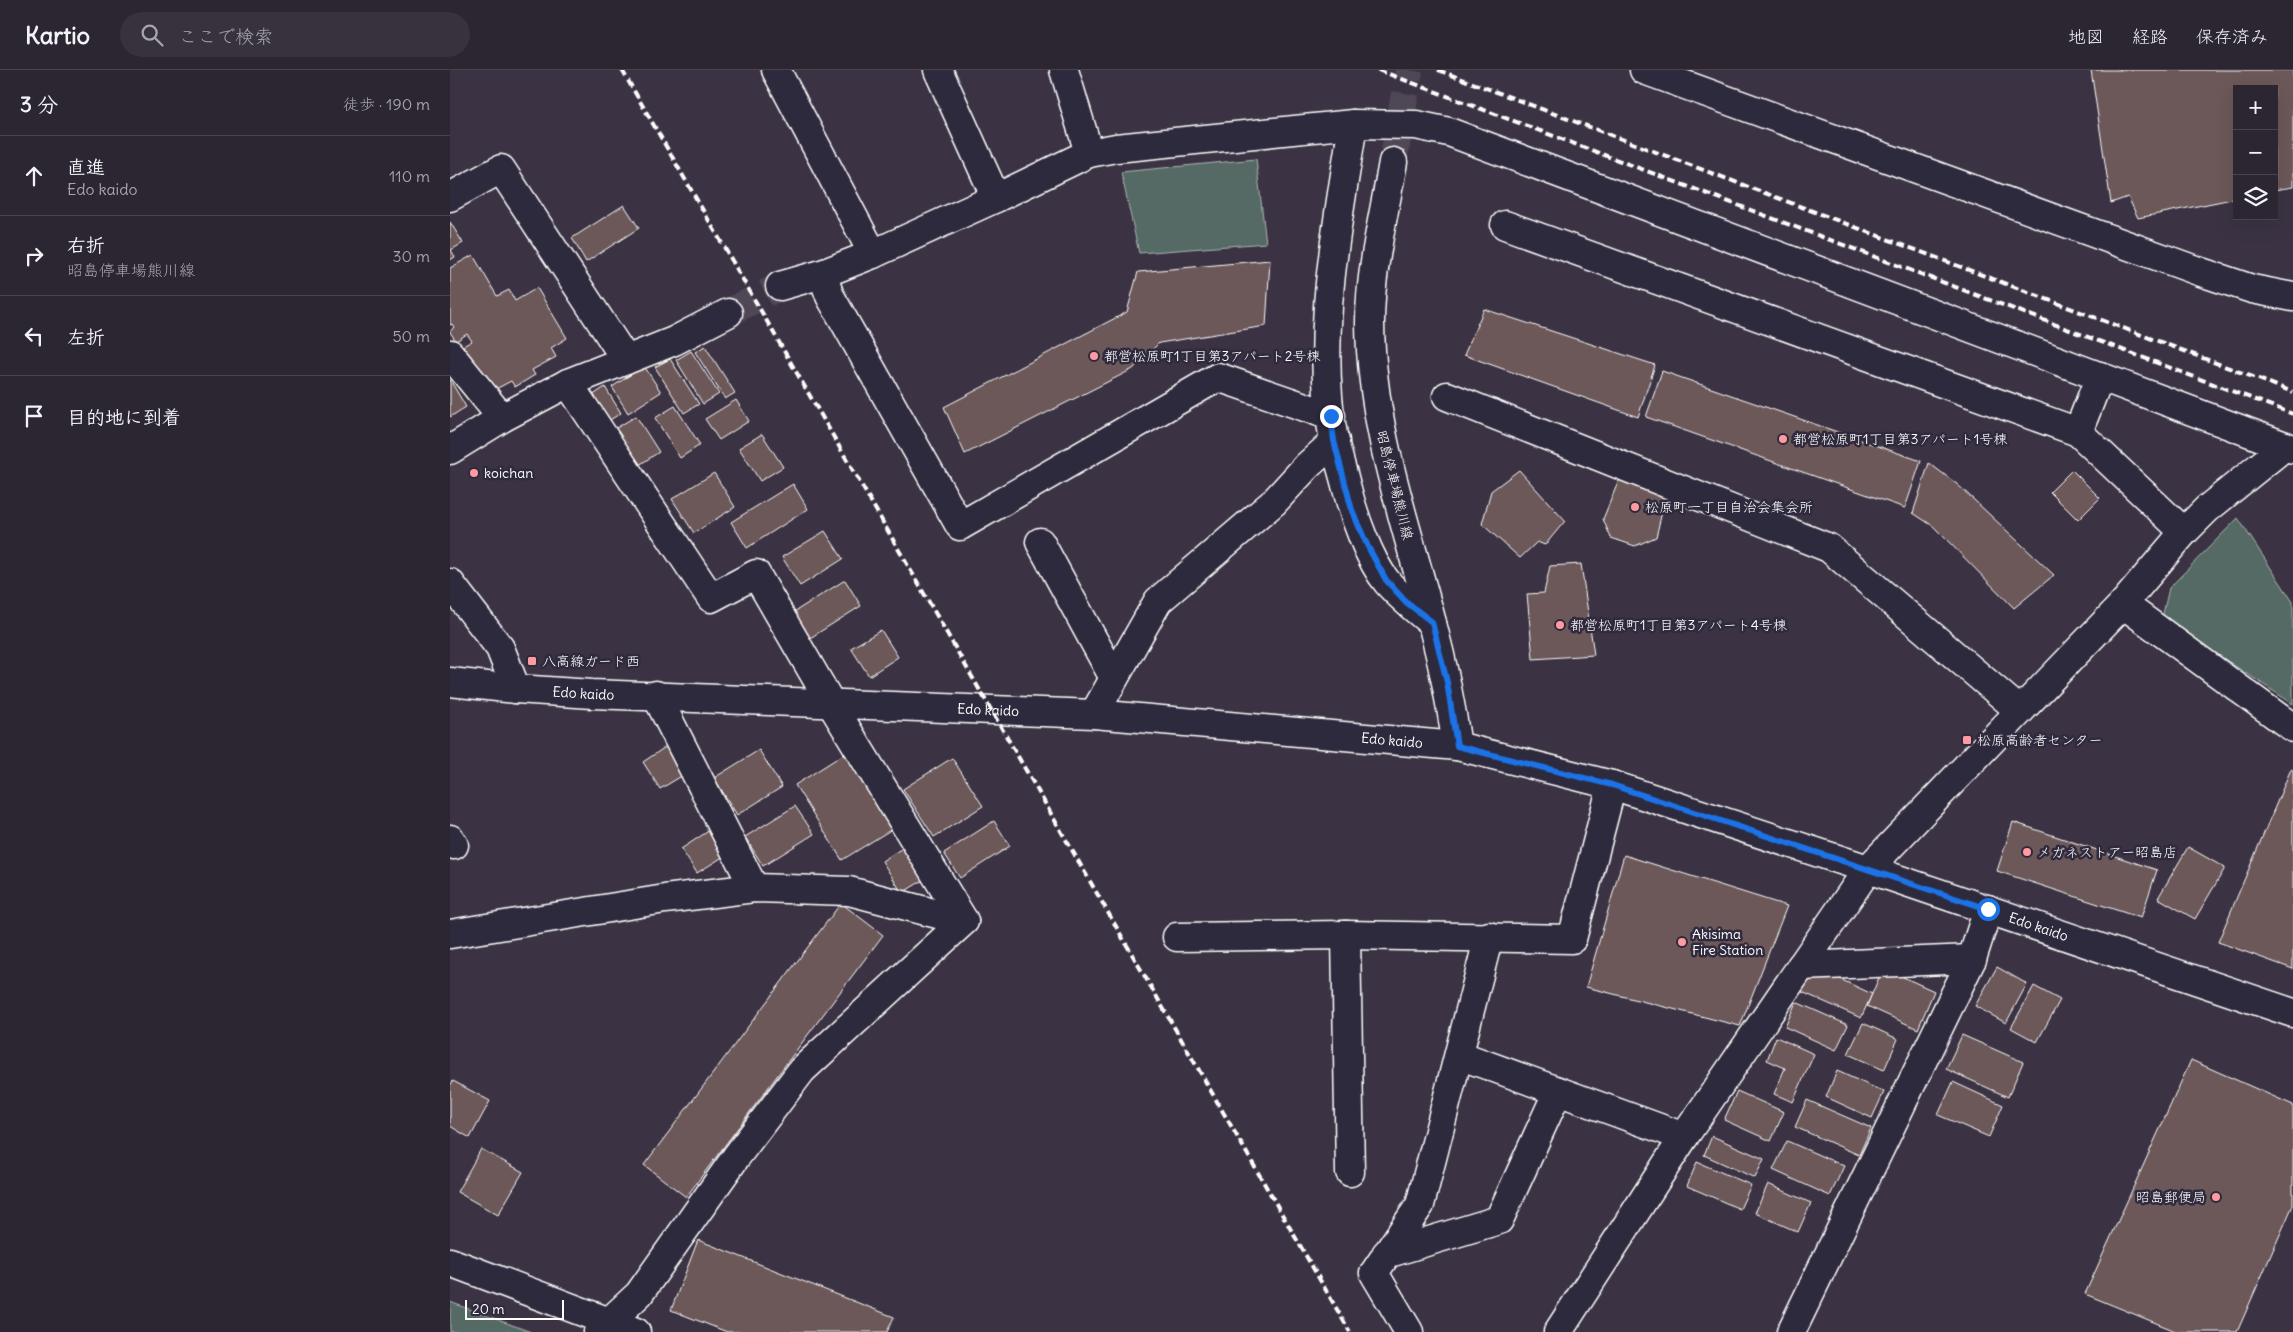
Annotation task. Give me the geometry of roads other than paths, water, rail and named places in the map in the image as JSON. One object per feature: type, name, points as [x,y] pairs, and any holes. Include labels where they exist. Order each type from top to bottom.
[{"type":"street","points":[[776,70],[872,254]]},
{"type":"street","points":[[938,70],[996,198]]},
{"type":"street","points":[[1064,70],[1089,154]]},
{"type":"street","points":[[1644,70],[2201,272],[2252,289],[2293,297]]},
{"type":"street","points":[[1353,124],[1336,233],[1330,289],[1327,353],[1333,429],[1352,510],[1367,545],[1386,580],[1406,602],[1432,622]]},
{"type":"street","points":[[780,286],[822,274],[872,254],[1089,154],[1116,148],[1353,124],[1416,125],[1449,132],[2289,447]]},
{"type":"street","name":"昭島停車場熊川線","points":[[1393,162],[1374,273],[1370,322],[1372,368],[1383,444],[1447,682],[1457,746]]},
{"type":"street","points":[[450,197],[501,169],[626,360]]},
{"type":"street","points":[[1505,225],[2078,432],[2184,532]]},
{"type":"street","points":[[822,274],[830,296],[960,526],[1218,377],[1333,429]]},
{"type":"street","points":[[450,450],[502,418],[568,383],[674,341],[728,313]]},
{"type":"street","points":[[450,354],[502,418]]},
{"type":"street","points":[[2078,432],[2100,376]]},
{"type":"street","points":[[568,383],[710,598],[756,574],[832,705],[964,921]]},
{"type":"street","points":[[1447,396],[1829,548],[2020,711]]},
{"type":"street","points":[[1094,714],[1158,601],[1274,502],[1307,466],[1333,429]]},
{"type":"street","points":[[1558,1332],[1684,1137],[1868,869],[2123,604],[2184,532],[2207,509],[2289,447]]},
{"type":"street","points":[[1040,542],[1114,678]]},
{"type":"street","points":[[450,583],[500,648],[516,689]]},
{"type":"street","points":[[2123,604],[2293,728]]},
{"type":"street","name":"Edo kaido","points":[[450,682],[516,689],[832,705],[1094,714],[1457,746],[1612,785],[1988,909],[2293,1013]]},
{"type":"street","points":[[656,695],[754,888]]},
{"type":"street","points":[[1177,937],[1346,934],[1572,939],[1612,785]]},
{"type":"street","points":[[450,934],[665,899],[754,888],[849,891],[964,921]]},
{"type":"street","points":[[1791,1332],[1972,959],[1988,909]]},
{"type":"street","points":[[603,1327],[639,1294],[736,1157],[802,1070],[964,921]]},
{"type":"street","points":[[1346,934],[1350,1172]]},
{"type":"street","points":[[1409,1332],[1374,1273],[1420,1206],[1488,936]]},
{"type":"street","points":[[1801,966],[1972,959]]},
{"type":"street","points":[[1459,1056],[1684,1137]]},
{"type":"street","points":[[1386,1254],[1499,1220],[1558,1091]]},
{"type":"street","points":[[450,1262],[603,1327],[636,1332]]},
{"type":"tunnel","points":[[1393,162],[1409,70]]},
{"type":"tunnel","points":[[728,313],[780,286]]},
{"type":"railway","points":[[622,70],[1350,1332]]},
{"type":"railway","points":[[1378,70],[2293,414]]},
{"type":"railway","points":[[1438,70],[2293,392]]},
{"type":"place","name":"都営松原町1丁目第3アパート2号棟","points":[[1094,356]]},
{"type":"place","name":"都営松原町1丁目第3アパート1号棟","points":[[1783,439]]},
{"type":"place","name":"koichan","points":[[474,473]]},
{"type":"place","name":"松原町一丁目自治会集会所","points":[[1635,507]]},
{"type":"place","name":"都営松原町1丁目第3アパート4号棟","points":[[1560,625]]},
{"type":"place","name":"八高線ガード西","points":[[532,661]]},
{"type":"place","name":"松原高齢者センター","points":[[1967,740]]},
{"type":"place","name":"メガネストアー昭島店","points":[[2027,852]]},
{"type":"place","name":"Akisima Fire Station","points":[[1682,942]]},
{"type":"place","name":"昭島郵便局","points":[[2216,1197]]}]
